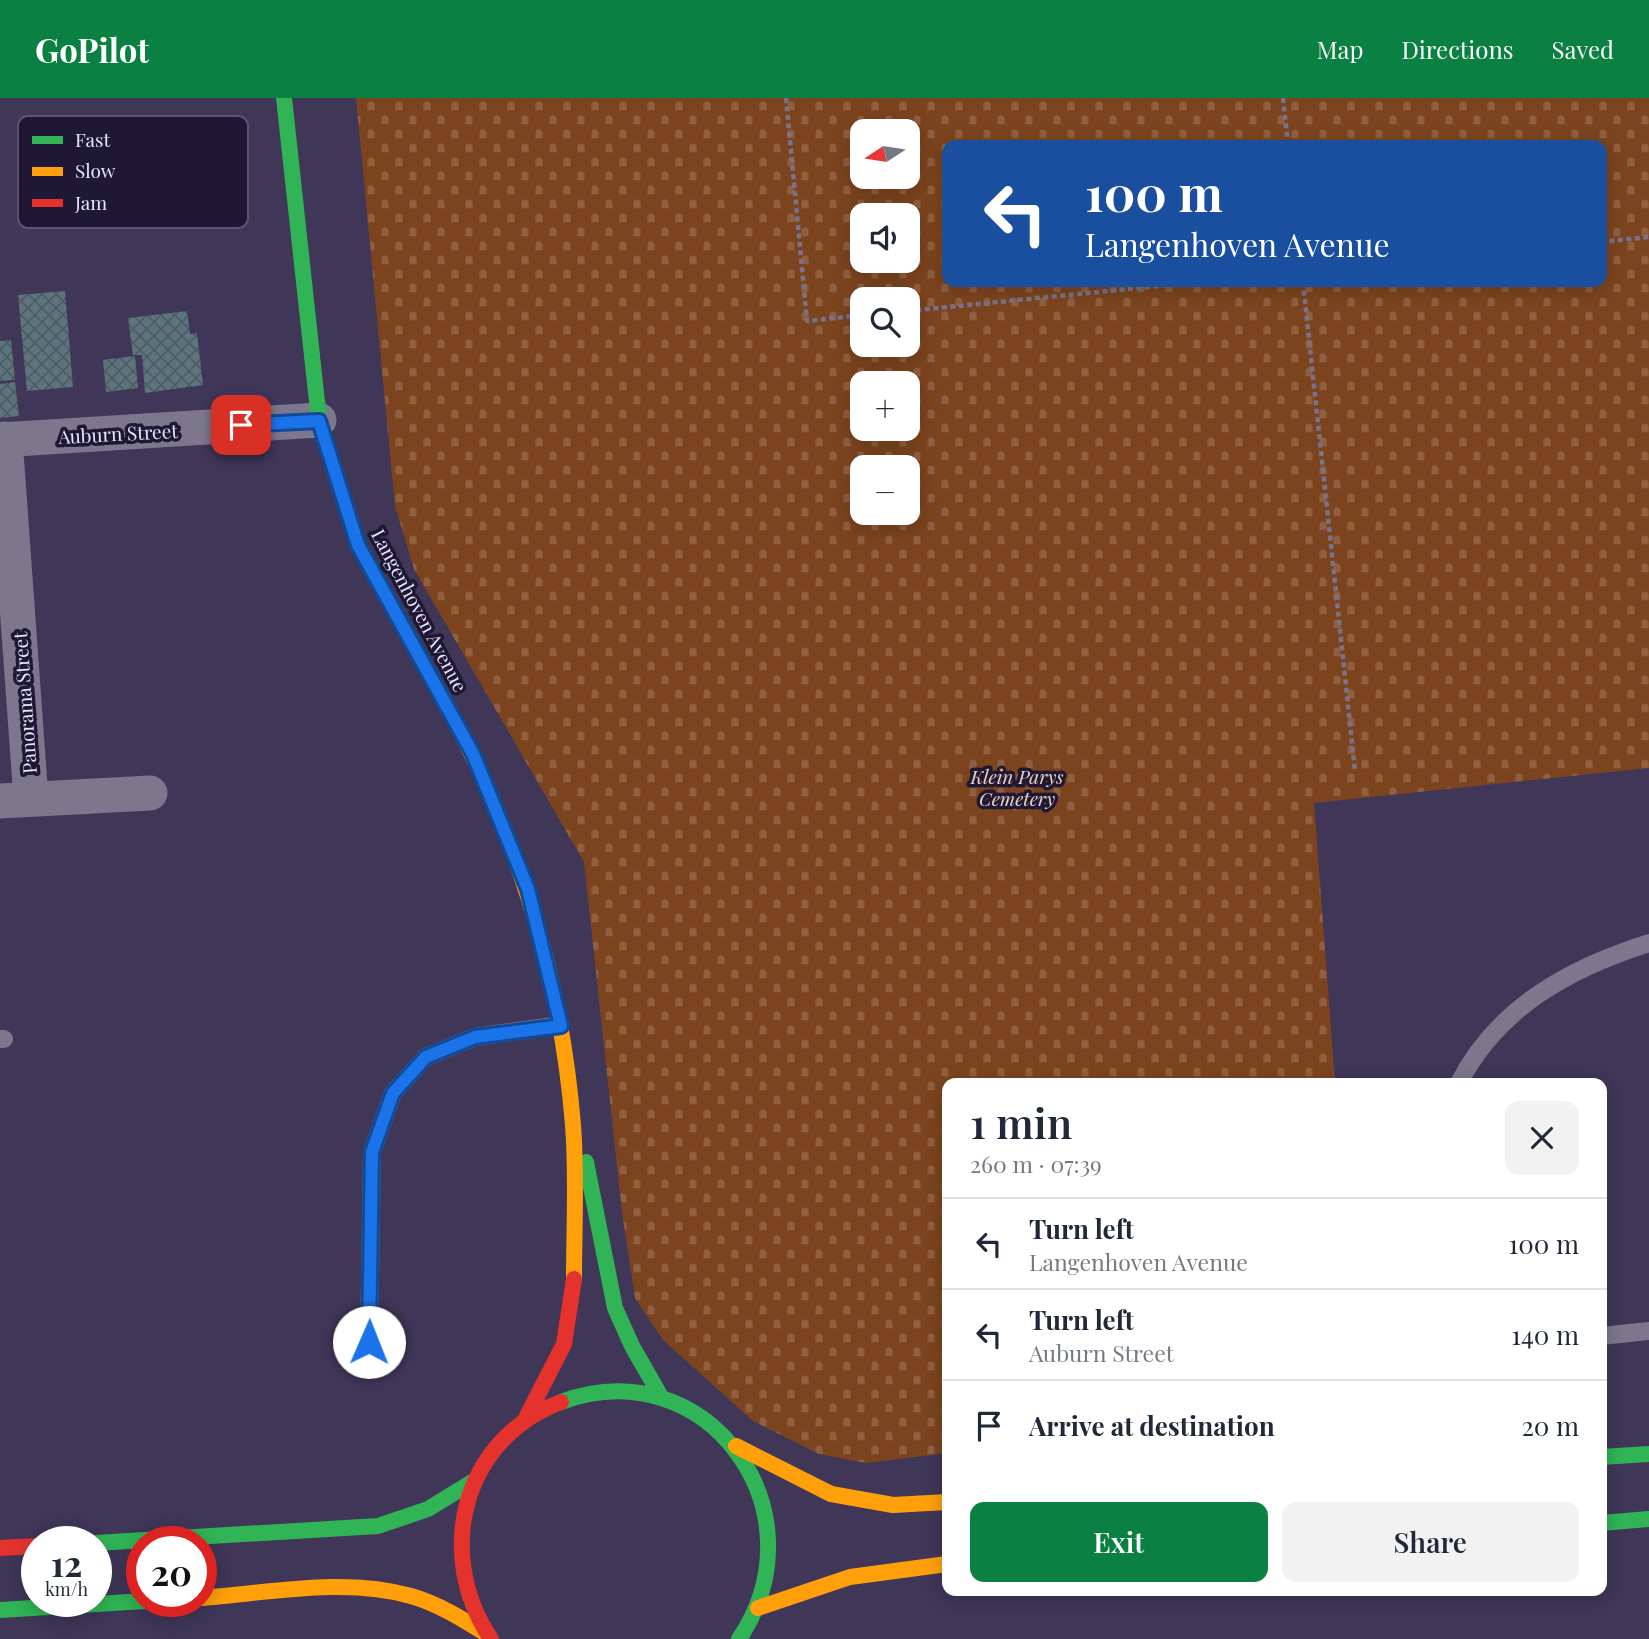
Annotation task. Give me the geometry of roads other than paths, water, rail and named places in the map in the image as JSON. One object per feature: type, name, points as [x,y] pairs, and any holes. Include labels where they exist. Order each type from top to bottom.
[{"type":"main road","name":"Langenhoven Avenue","points":[[284,98],[319,421],[358,545],[473,754],[528,889],[561,1026],[573,1127],[572,1318],[564,1344],[527,1416]]},
{"type":"main road","name":"Langenhoven Avenue","points":[[573,1127],[596,1195],[614,1304],[628,1338],[660,1395]]},
{"type":"main road","points":[[490,1637],[469,1600],[460,1560],[461,1521],[472,1482],[495,1445],[527,1416],[568,1396],[614,1388],[660,1395],[689,1407],[714,1424],[736,1446],[758,1483],[769,1524],[769,1567],[758,1608],[739,1639]]},
{"type":"main road","points":[[736,1446],[831,1494],[893,1505],[942,1502]]},
{"type":"main road","points":[[1607,1457],[1649,1454]]},
{"type":"main road","points":[[112,1542],[378,1526],[428,1509],[472,1482]]},
{"type":"main road","points":[[1607,1522],[1649,1519]]},
{"type":"main road","points":[[0,1548],[21,1547]]},
{"type":"main road","points":[[758,1608],[793,1593],[863,1572],[942,1564]]},
{"type":"main road","points":[[217,1597],[373,1590],[409,1595],[444,1609],[490,1637]]},
{"type":"main road","points":[[0,1610],[126,1602]]},
{"type":"street","name":"Auburn Street","points":[[3,439],[319,421]]},
{"type":"street","name":"Panorama Street","points":[[3,439],[15,800],[150,793]]},
{"type":"lane","points":[[1462,1078],[1490,1035],[1526,1002],[1598,959],[1649,943]]},
{"type":"lane","points":[[369,1342],[372,1152],[393,1093],[426,1057],[475,1037],[561,1026]]},
{"type":"lane","points":[[1607,1335],[1649,1331]]},
{"type":"park label","name":"Klein Parys Cemetery","points":[[1017,787]]}]
